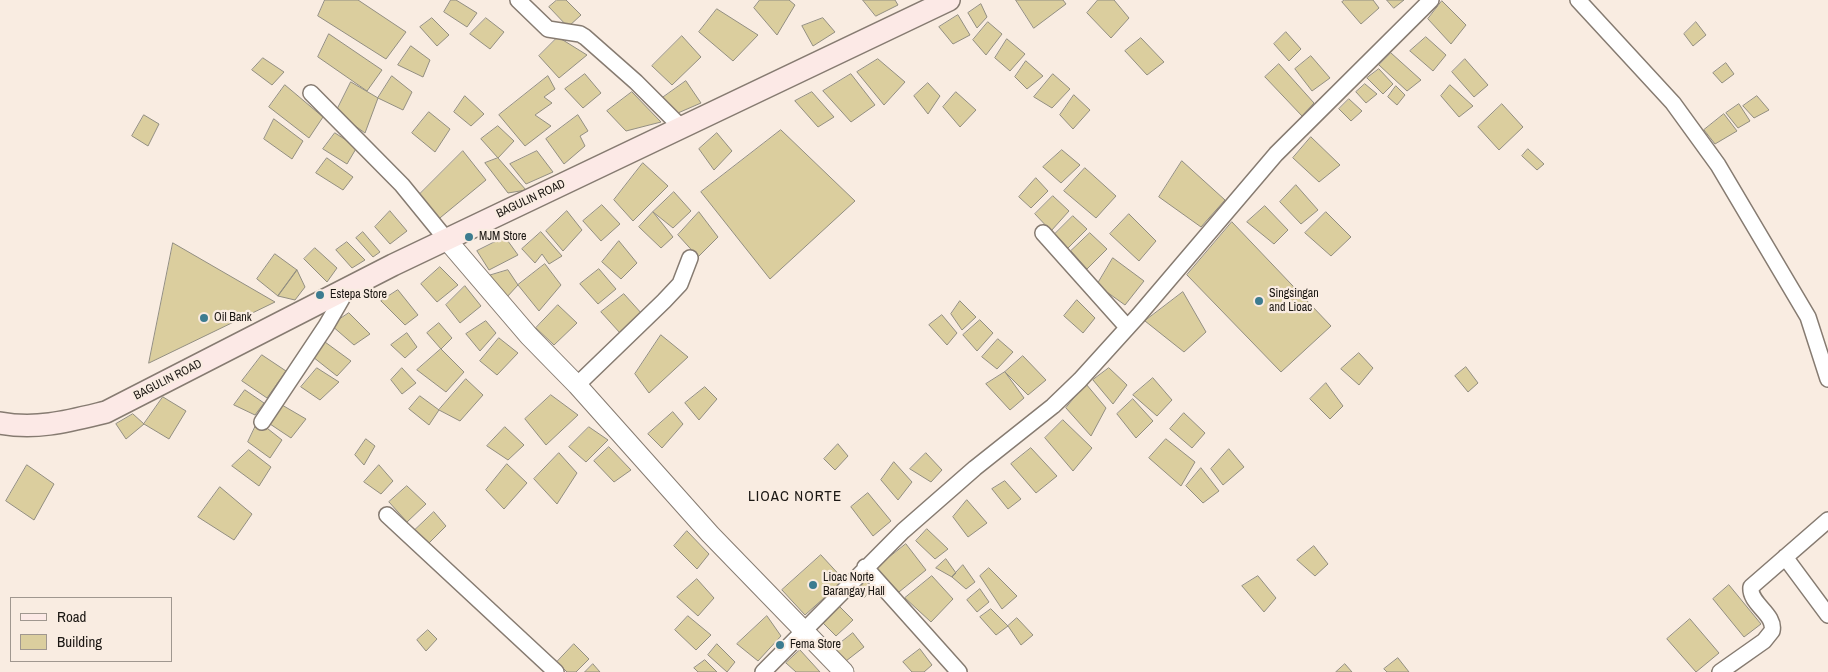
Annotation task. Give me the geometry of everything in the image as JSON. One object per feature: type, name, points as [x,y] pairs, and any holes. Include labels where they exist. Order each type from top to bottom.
[{"type":"main road","name":"BAGULIN ROAD","points":[[0,423],[23,427],[71,421],[106,412],[446,239],[949,0]]},
{"type":"street","points":[[518,0],[548,29],[580,34],[585,37],[636,82],[681,127]]},
{"type":"street","points":[[763,672],[865,567],[975,468],[1053,406],[1127,327],[1276,154],[1431,0]]},
{"type":"street","points":[[1578,0],[1673,103],[1718,165],[1808,317],[1828,379]]},
{"type":"street","points":[[311,93],[402,185],[529,336],[576,385],[710,534],[844,672]]},
{"type":"street","points":[[1043,233],[1127,327]]},
{"type":"street","points":[[576,385],[675,290],[687,270],[690,258]]},
{"type":"street","points":[[262,422],[326,326],[348,288]]},
{"type":"street","points":[[387,515],[556,672]]},
{"type":"street","points":[[1720,672],[1770,635],[1773,627],[1771,621],[1752,595],[1751,587],[1828,520]]},
{"type":"street","points":[[1785,557],[1828,615]]},
{"type":"street","points":[[865,567],[959,672]]},
{"type":"building","points":[[325,0],[358,0],[406,32],[386,59],[318,16]]},
{"type":"building","points":[[451,0],[456,0],[477,13],[467,27],[444,12]]},
{"type":"building","points":[[557,0],[566,0],[581,15],[568,27],[549,7]]},
{"type":"building","points":[[760,0],[789,0],[795,5],[777,35],[754,8]]},
{"type":"building","points":[[863,0],[895,0],[898,5],[876,16]]},
{"type":"building","points":[[1016,0],[1063,0],[1066,4],[1034,28]]},
{"type":"building","points":[[1098,0],[1114,0],[1129,18],[1111,38],[1087,13]]},
{"type":"building","points":[[1345,0],[1373,0],[1379,8],[1361,24],[1342,2]]},
{"type":"building","points":[[1387,0],[1404,0],[1394,8]]},
{"type":"building","points":[[1442,1],[1466,25],[1451,44],[1428,19]]},
{"type":"building","points":[[981,4],[987,17],[977,28],[968,13]]},
{"type":"building","points":[[717,9],[758,35],[733,61],[699,32]]},
{"type":"building","points":[[958,15],[970,35],[953,44],[939,27]]},
{"type":"building","points":[[432,18],[449,35],[437,46],[420,27]]},
{"type":"building","points":[[486,18],[504,32],[490,49],[470,34]]},
{"type":"building","points":[[823,18],[835,32],[813,46],[802,26]]},
{"type":"building","points":[[988,22],[1002,34],[986,55],[973,40]]},
{"type":"building","points":[[1696,22],[1706,35],[1693,46],[1684,34]]},
{"type":"building","points":[[1286,32],[1301,49],[1289,61],[1274,44]]},
{"type":"building","points":[[329,34],[382,70],[367,91],[318,57]]},
{"type":"building","points":[[682,36],[701,57],[672,85],[652,66]]},
{"type":"building","points":[[558,37],[587,55],[559,78],[539,56]]},
{"type":"building","points":[[1426,37],[1446,55],[1433,71],[1410,51]]},
{"type":"building","points":[[1141,38],[1164,62],[1147,75],[1125,51]]},
{"type":"building","points":[[1007,39],[1025,54],[1010,71],[995,58]]},
{"type":"building","points":[[411,46],[430,60],[423,77],[398,65]]},
{"type":"building","points":[[1391,53],[1421,80],[1407,91],[1379,65]]},
{"type":"building","points":[[1311,56],[1330,78],[1312,91],[1295,69]]},
{"type":"building","points":[[263,58],[284,72],[272,85],[252,70]]},
{"type":"building","points":[[878,59],[905,82],[884,105],[857,72]]},
{"type":"building","points":[[1465,59],[1488,85],[1474,97],[1452,72]]},
{"type":"building","points":[[1026,61],[1043,76],[1027,89],[1015,77]]},
{"type":"building","points":[[1726,63],[1734,74],[1722,83],[1713,73]]},
{"type":"building","points":[[1279,64],[1314,103],[1302,116],[1265,77]]},
{"type":"building","points":[[1379,69],[1393,84],[1383,94],[1367,78]]},
{"type":"building","points":[[585,74],[601,93],[583,108],[565,89]]},
{"type":"building","points":[[851,74],[875,105],[851,122],[823,91]]},
{"type":"building","points":[[1053,74],[1070,89],[1052,108],[1034,97]]},
{"type":"building","points":[[392,76],[412,92],[403,110],[378,98]]},
{"type":"building","points":[[548,76],[555,89],[544,97],[552,103],[535,115],[551,126],[525,146],[499,115]]},
{"type":"building","points":[[686,81],[701,103],[671,116],[658,101]]},
{"type":"building","points":[[351,82],[378,98],[365,133],[336,112]]},
{"type":"building","points":[[928,83],[940,96],[928,114],[914,96]]},
{"type":"building","points":[[1365,84],[1377,94],[1366,103],[1356,92]]},
{"type":"building","points":[[285,85],[323,117],[309,138],[269,107]]},
{"type":"building","points":[[1450,85],[1473,106],[1459,117],[1441,96]]},
{"type":"building","points":[[1396,86],[1405,95],[1397,105],[1388,97]]},
{"type":"building","points":[[632,92],[661,122],[626,131],[607,111]]},
{"type":"building","points":[[812,92],[834,117],[818,127],[795,101]]},
{"type":"building","points":[[956,92],[976,110],[960,127],[943,107]]},
{"type":"building","points":[[1074,95],[1090,110],[1073,129],[1060,115]]},
{"type":"building","points":[[465,96],[484,114],[471,126],[454,112]]},
{"type":"building","points":[[1757,96],[1769,110],[1754,118],[1743,106]]},
{"type":"building","points":[[1349,99],[1362,111],[1351,121],[1339,109]]},
{"type":"building","points":[[1502,104],[1523,127],[1499,150],[1478,127]]},
{"type":"building","points":[[1739,104],[1750,121],[1738,128],[1726,113]]},
{"type":"building","points":[[429,112],[450,129],[435,152],[412,133]]},
{"type":"building","points":[[1724,114],[1737,131],[1715,144],[1704,130]]},
{"type":"building","points":[[144,115],[159,124],[148,146],[132,136]]},
{"type":"building","points":[[578,115],[588,131],[580,136],[585,146],[564,164],[546,139]]},
{"type":"building","points":[[274,119],[303,141],[292,159],[264,139]]},
{"type":"building","points":[[498,126],[514,141],[498,158],[481,139]]},
{"type":"building","points":[[781,130],[855,201],[770,279],[701,192]]},
{"type":"building","points":[[335,133],[357,147],[347,164],[323,149]]},
{"type":"building","points":[[717,133],[732,151],[714,170],[699,149]]},
{"type":"building","points":[[1311,137],[1340,165],[1319,182],[1293,158]]},
{"type":"building","points":[[1528,149],[1544,164],[1537,170],[1522,156]]},
{"type":"building","points":[[1062,150],[1080,165],[1061,183],[1043,167]]},
{"type":"building","points":[[463,151],[486,180],[435,222],[415,199]]},
{"type":"building","points":[[537,151],[553,172],[526,184],[510,164]]},
{"type":"building","points":[[327,158],[353,177],[343,190],[316,173]]},
{"type":"building","points":[[498,158],[526,190],[508,193],[485,163]]},
{"type":"building","points":[[1182,161],[1225,200],[1201,227],[1159,197]]},
{"type":"building","points":[[643,163],[668,186],[633,221],[614,200]]},
{"type":"building","points":[[1085,168],[1116,196],[1096,218],[1064,191]]},
{"type":"building","points":[[1036,178],[1048,191],[1031,208],[1019,197]]},
{"type":"building","points":[[1296,185],[1318,210],[1301,224],[1280,202]]},
{"type":"building","points":[[674,192],[691,211],[673,228],[653,212]]},
{"type":"building","points":[[1053,196],[1069,211],[1051,231],[1035,214]]},
{"type":"building","points":[[602,205],[620,224],[601,241],[583,221]]},
{"type":"building","points":[[1265,206],[1288,230],[1274,244],[1247,222]]},
{"type":"building","points":[[390,211],[407,231],[390,244],[375,227]]},
{"type":"building","points":[[567,211],[582,230],[563,251],[546,231]]},
{"type":"building","points":[[653,212],[673,237],[661,248],[639,227]]},
{"type":"building","points":[[699,212],[718,237],[698,257],[678,235]]},
{"type":"building","points":[[1326,212],[1351,237],[1331,256],[1305,233]]},
{"type":"building","points":[[1129,214],[1156,241],[1139,261],[1110,234]]},
{"type":"building","points":[[1073,216],[1087,229],[1068,248],[1055,234]]},
{"type":"building","name":"Singsingan and Lioac","points":[[1232,222],[1331,326],[1281,372],[1187,275]]},
{"type":"building","points":[[363,232],[380,252],[373,257],[356,238]]},
{"type":"building","points":[[541,232],[562,256],[549,264],[542,254],[535,263],[522,249]]},
{"type":"building","points":[[1090,233],[1107,249],[1087,269],[1071,251]]},
{"type":"building","points":[[505,237],[518,255],[489,270],[477,251]]},
{"type":"building","points":[[619,241],[637,263],[621,279],[602,262]]},
{"type":"building","points":[[347,242],[365,260],[352,268],[336,250]]},
{"type":"building","points":[[173,243],[275,302],[149,363]]},
{"type":"building","points":[[315,248],[337,268],[327,282],[304,259]]},
{"type":"building","points":[[275,254],[297,270],[278,296],[257,279]]},
{"type":"building","points":[[1113,258],[1144,281],[1125,305],[1097,285]]},
{"type":"building","points":[[545,264],[561,285],[539,311],[518,285]]},
{"type":"building","points":[[440,267],[458,285],[437,302],[421,284]]},
{"type":"building","points":[[599,269],[616,289],[598,304],[580,284]]},
{"type":"building","points":[[297,270],[305,287],[295,300],[278,296]]},
{"type":"building","points":[[508,270],[518,285],[506,298],[488,276]]},
{"type":"building","points":[[465,286],[481,306],[460,323],[446,305]]},
{"type":"building","points":[[398,290],[418,315],[405,325],[381,301]]},
{"type":"building","points":[[1183,292],[1206,332],[1184,352],[1145,321]]},
{"type":"building","points":[[624,294],[642,314],[620,333],[601,312]]},
{"type":"building","points":[[1077,300],[1095,318],[1083,333],[1064,316]]},
{"type":"building","points":[[960,301],[976,317],[962,330],[951,314]]},
{"type":"building","points":[[558,305],[577,323],[554,345],[536,328]]},
{"type":"building","points":[[349,313],[370,334],[354,345],[331,325]]},
{"type":"building","points":[[942,315],[957,333],[947,345],[929,325]]},
{"type":"building","points":[[980,320],[993,333],[977,351],[963,335]]},
{"type":"building","points":[[486,321],[496,333],[480,351],[466,334]]},
{"type":"building","points":[[439,323],[452,338],[441,349],[427,333]]},
{"type":"building","points":[[407,333],[417,347],[405,358],[391,345]]},
{"type":"building","points":[[661,335],[688,357],[649,393],[635,374]]},
{"type":"building","points":[[499,338],[518,353],[497,375],[480,361]]},
{"type":"building","points":[[998,339],[1013,352],[997,369],[982,357]]},
{"type":"building","points":[[325,342],[351,361],[337,376],[313,357]]},
{"type":"building","points":[[441,349],[464,372],[446,392],[417,370]]},
{"type":"building","points":[[1359,353],[1373,368],[1359,385],[1341,369]]},
{"type":"building","points":[[262,355],[286,371],[267,398],[242,381]]},
{"type":"building","points":[[1023,356],[1046,380],[1028,395],[1005,372]]},
{"type":"building","points":[[1466,367],[1478,383],[1468,392],[1455,376]]},
{"type":"building","points":[[317,368],[339,382],[320,400],[301,387]]},
{"type":"building","points":[[402,368],[416,383],[402,394],[391,380]]},
{"type":"building","points":[[1109,368],[1127,385],[1113,404],[1093,380]]},
{"type":"building","points":[[1005,372],[1024,398],[1010,410],[986,384]]},
{"type":"building","points":[[1153,378],[1172,400],[1157,416],[1133,395]]},
{"type":"building","points":[[466,379],[483,395],[460,421],[439,410]]},
{"type":"building","points":[[1326,383],[1343,406],[1330,419],[1310,399]]},
{"type":"building","points":[[1086,384],[1106,408],[1091,436],[1066,408]]},
{"type":"building","points":[[705,387],[717,399],[699,420],[685,403]]},
{"type":"building","points":[[245,390],[264,403],[255,415],[234,405]]},
{"type":"building","points":[[551,395],[578,415],[546,445],[525,419]]},
{"type":"building","points":[[420,396],[439,410],[429,425],[409,409]]},
{"type":"building","points":[[163,397],[186,411],[169,439],[144,424]]},
{"type":"building","points":[[1133,399],[1153,421],[1136,438],[1117,414]]},
{"type":"building","points":[[282,405],[306,419],[291,438],[267,422]]},
{"type":"building","points":[[673,412],[683,424],[662,448],[648,434]]},
{"type":"building","points":[[1184,413],[1205,433],[1192,448],[1170,429]]},
{"type":"building","points":[[133,414],[144,424],[126,439],[116,424]]},
{"type":"building","points":[[1063,420],[1092,448],[1073,471],[1045,438]]},
{"type":"building","points":[[258,421],[282,440],[270,458],[248,442]]},
{"type":"building","points":[[505,427],[524,445],[508,460],[487,446]]},
{"type":"building","points":[[589,427],[608,440],[586,462],[569,447]]},
{"type":"building","points":[[366,439],[375,446],[364,465],[355,455]]},
{"type":"building","points":[[1166,439],[1195,462],[1181,486],[1149,458]]},
{"type":"building","points":[[838,444],[848,456],[835,470],[824,459]]},
{"type":"building","points":[[609,447],[631,470],[614,482],[594,461]]},
{"type":"building","points":[[1031,448],[1057,476],[1036,493],[1011,464]]},
{"type":"building","points":[[1229,449],[1244,467],[1223,485],[1211,469]]},
{"type":"building","points":[[249,450],[271,467],[259,486],[232,466]]},
{"type":"building","points":[[559,453],[577,473],[557,504],[534,479]]},
{"type":"building","points":[[926,453],[942,470],[931,482],[910,469]]},
{"type":"building","points":[[894,462],[912,482],[898,500],[881,480]]},
{"type":"building","points":[[507,464],[527,483],[504,509],[486,490]]},
{"type":"building","points":[[27,465],[54,484],[34,520],[6,501]]},
{"type":"building","points":[[379,465],[393,481],[381,494],[364,482]]},
{"type":"building","points":[[1201,468],[1219,491],[1203,503],[1186,486]]},
{"type":"building","points":[[1005,481],[1021,499],[1008,509],[992,489]]},
{"type":"building","points":[[407,486],[426,504],[407,522],[389,502]]},
{"type":"building","points":[[220,487],[252,514],[234,540],[198,517]]},
{"type":"building","points":[[868,493],[891,521],[873,536],[851,507]]},
{"type":"building","points":[[967,500],[987,523],[968,537],[953,517]]},
{"type":"building","points":[[434,512],[446,526],[429,543],[415,530]]},
{"type":"building","points":[[927,529],[948,549],[935,559],[916,541]]},
{"type":"building","points":[[687,531],[709,554],[697,569],[674,546]]},
{"type":"building","points":[[906,544],[926,570],[899,592],[876,568]]},
{"type":"building","points":[[1314,546],[1328,564],[1315,576],[1297,560]]},
{"type":"building","name":"Lioac Norte Barangay Hall","points":[[821,555],[844,580],[805,615],[782,590]]},
{"type":"building","points":[[946,559],[956,573],[952,577],[936,568]]},
{"type":"building","points":[[963,565],[975,582],[966,589],[952,577]]},
{"type":"building","points":[[989,568],[1017,596],[1002,609],[980,576]]},
{"type":"building","points":[[932,576],[953,599],[931,622],[905,598]]},
{"type":"building","points":[[1258,576],[1276,598],[1264,612],[1242,586]]},
{"type":"building","points":[[866,577],[874,586],[864,598],[855,587]]},
{"type":"building","points":[[697,579],[714,598],[698,616],[677,597]]},
{"type":"building","points":[[1729,585],[1761,624],[1744,637],[1713,599]]},
{"type":"building","points":[[980,589],[989,602],[977,612],[967,600]]},
{"type":"building","points":[[838,605],[853,620],[836,636],[821,621]]},
{"type":"building","points":[[991,609],[1008,626],[996,635],[980,617]]},
{"type":"building","points":[[688,616],[711,635],[696,650],[675,630]]},
{"type":"building","points":[[767,616],[781,636],[758,661],[737,644]]},
{"type":"building","points":[[1017,618],[1033,635],[1021,645],[1008,626]]},
{"type":"building","points":[[1690,619],[1719,653],[1696,672],[1667,639]]},
{"type":"building","points":[[428,630],[437,639],[426,651],[417,640]]},
{"type":"building","points":[[853,633],[864,647],[846,661],[834,648]]},
{"type":"building","points":[[574,644],[589,659],[576,672],[567,672],[557,662]]},
{"type":"building","points":[[717,644],[735,662],[727,672],[708,655]]},
{"type":"building","points":[[920,649],[932,665],[924,672],[912,672],[903,662]]},
{"type":"building","points":[[800,650],[820,672],[796,672],[786,663]]},
{"type":"building","points":[[1398,658],[1409,672],[1387,672],[1384,669]]},
{"type":"building","points":[[705,660],[717,672],[698,672],[694,668]]},
{"type":"building","points":[[593,664],[600,672],[585,672]]},
{"type":"building","points":[[1345,664],[1352,672],[1336,672]]},
{"type":"place","name":"MJM Store","points":[[469,237]]},
{"type":"place","name":"Estepa Store","points":[[320,295]]},
{"type":"place","name":"Singsingan and Lioac","points":[[1259,301]]},
{"type":"place","name":"Oil Bank","points":[[204,318]]},
{"type":"place","name":"Lioac Norte Barangay Hall","points":[[813,585]]},
{"type":"place","name":"Fema Store","points":[[780,645]]},
{"type":"district","name":"LIOAC NORTE","points":[[795,497]]}]
